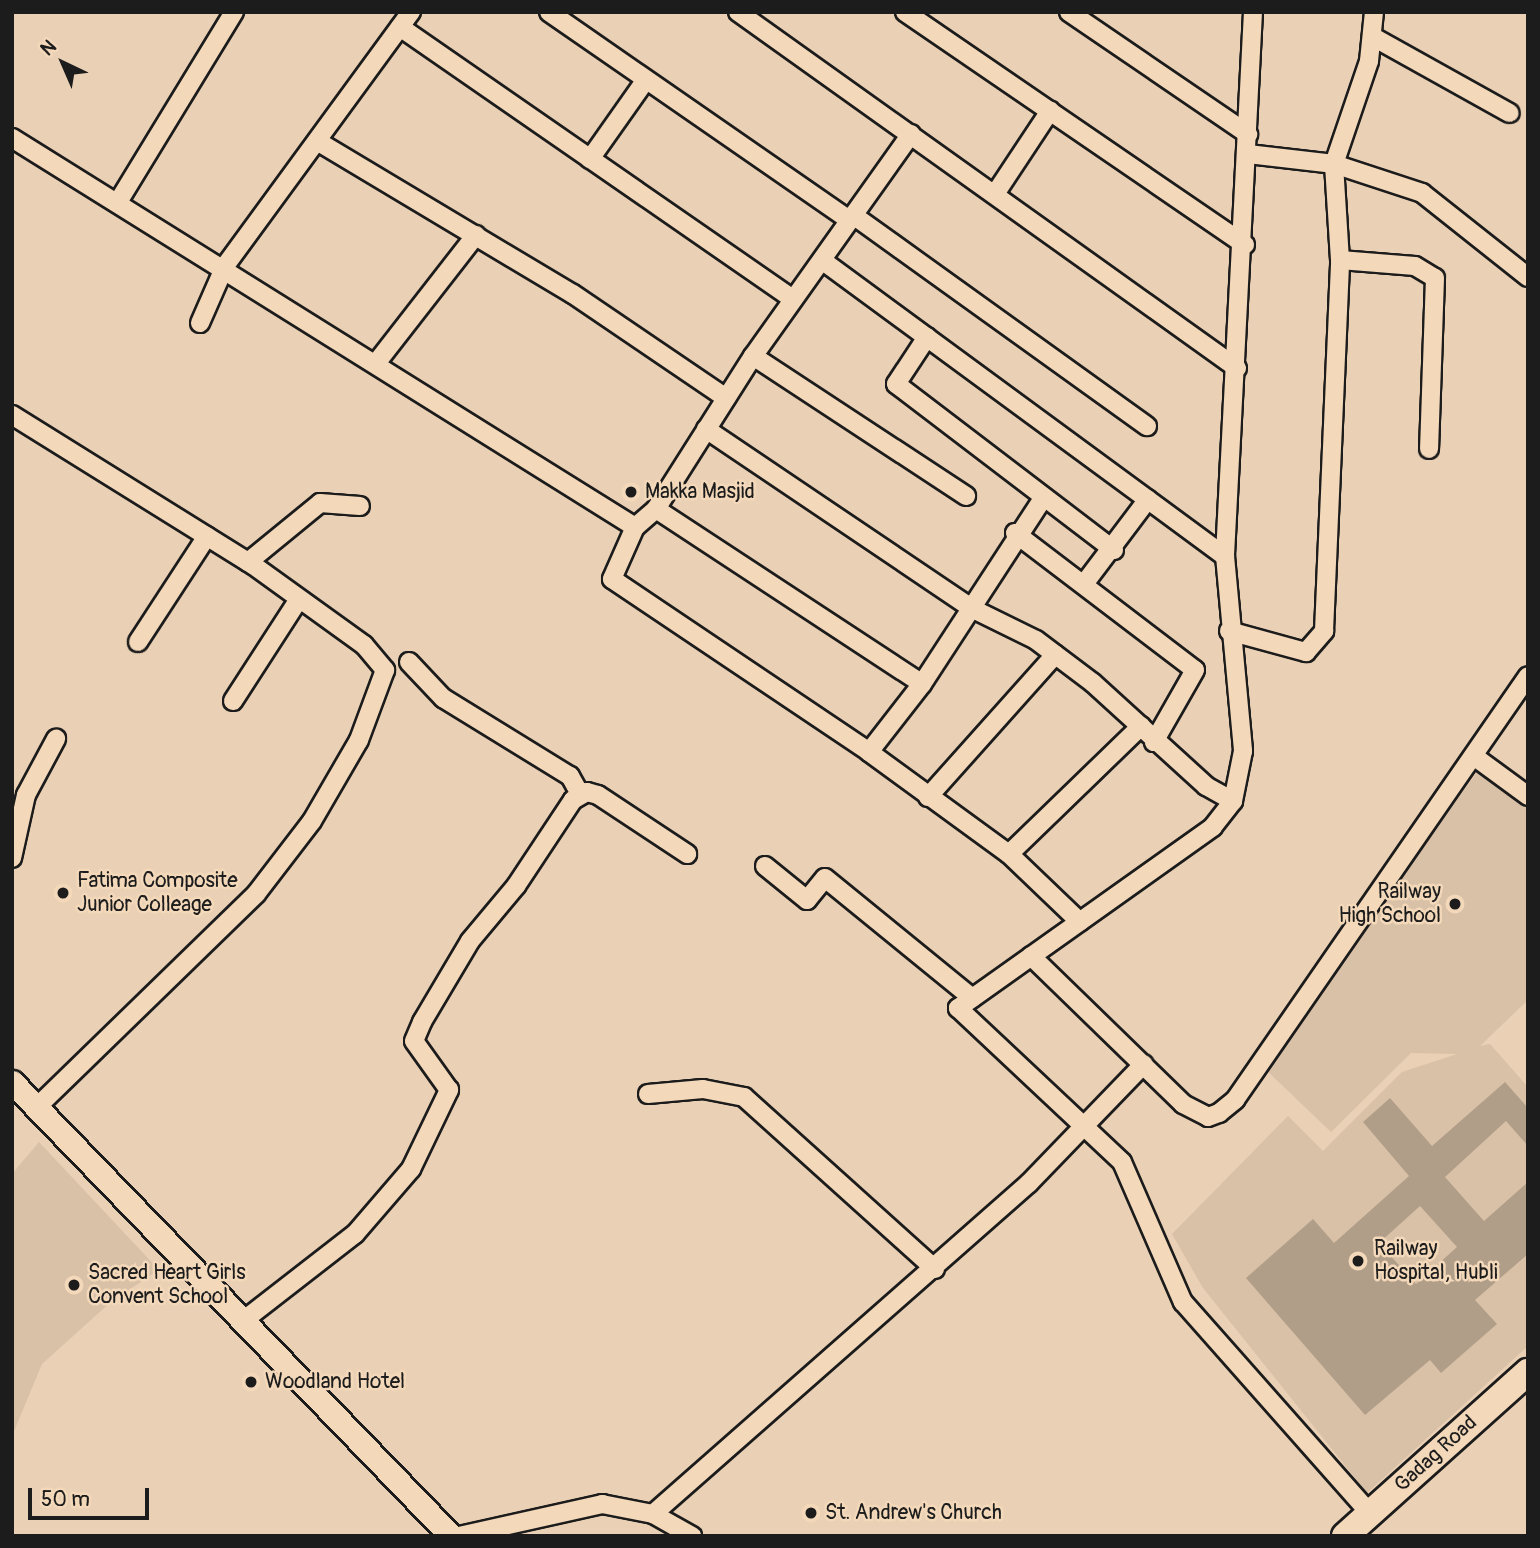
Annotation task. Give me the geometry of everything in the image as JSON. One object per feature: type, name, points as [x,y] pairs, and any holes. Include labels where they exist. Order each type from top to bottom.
[{"type":"highway","name":"Gadag Road","points":[[1370,1524],[1528,1373]]},
{"type":"highway","name":"Gadag Road","points":[[1345,1536],[1370,1524],[1528,1395]]},
{"type":"main road","points":[[12,1083],[451,1536]]},
{"type":"street","points":[[118,202],[234,12]]},
{"type":"street","points":[[549,12],[851,218],[1147,426]]},
{"type":"street","points":[[738,12],[1237,368]]},
{"type":"street","points":[[905,12],[1245,245]]},
{"type":"street","points":[[1069,12],[1248,134]]},
{"type":"street","points":[[1253,12],[1245,245],[1225,556],[1229,631],[1244,751],[1233,801],[1213,827],[958,1008],[1122,1162],[1184,1302],[1370,1524]]},
{"type":"street","points":[[1229,631],[1306,652],[1322,637],[1331,578],[1340,260],[1334,164],[1375,38],[1374,12]]},
{"type":"street","points":[[200,323],[225,267],[406,20],[590,159],[793,299]]},
{"type":"street","points":[[1375,38],[1510,113]]},
{"type":"street","points":[[590,159],[645,80]]},
{"type":"street","points":[[995,194],[1051,111]]},
{"type":"street","points":[[911,134],[753,356],[656,509],[635,527],[612,579],[869,752],[1009,854],[1080,922]]},
{"type":"street","points":[[12,138],[225,267],[635,527]]},
{"type":"street","points":[[317,141],[476,235],[726,398]]},
{"type":"street","points":[[1248,154],[1334,164],[1422,193],[1528,277]]},
{"type":"street","points":[[377,362],[476,235]]},
{"type":"street","points":[[1340,260],[1415,266],[1435,278],[1429,449]]},
{"type":"street","points":[[823,261],[1225,556]]},
{"type":"street","points":[[927,337],[896,384],[1114,550]]},
{"type":"street","points":[[753,356],[966,496]]},
{"type":"street","points":[[12,415],[248,562],[364,645],[385,670],[359,740],[312,821],[256,894],[35,1109]]},
{"type":"street","points":[[706,429],[971,608],[1055,655],[1141,726],[1154,742],[1233,801]]},
{"type":"street","points":[[869,752],[922,684],[1015,533],[1044,497]]},
{"type":"street","points":[[1084,584],[1114,550],[1148,499]]},
{"type":"street","points":[[248,562],[320,503],[360,506]]},
{"type":"street","points":[[656,509],[922,684]]},
{"type":"street","points":[[1015,533],[1195,670],[1154,742]]},
{"type":"street","points":[[138,642],[207,536]]},
{"type":"street","points":[[233,701],[299,599]]},
{"type":"street","points":[[928,797],[1055,655]]},
{"type":"street","points":[[409,662],[443,698],[570,776],[580,794]]},
{"type":"street","points":[[1031,956],[1195,1113],[1219,1113],[1235,1100],[1475,757],[1528,676]]},
{"type":"street","points":[[1009,854],[1141,726]]},
{"type":"street","points":[[12,858],[26,795],[56,738]]},
{"type":"street","points":[[1475,757],[1528,796]]},
{"type":"street","points":[[580,794],[598,795],[687,853]]},
{"type":"street","points":[[244,1320],[355,1234],[411,1169],[449,1090],[414,1041],[422,1023],[470,942],[580,794]]},
{"type":"street","points":[[765,866],[807,900],[825,878],[972,998]]},
{"type":"street","points":[[653,1514],[935,1269],[1084,1127],[1144,1064]]},
{"type":"street","points":[[648,1094],[703,1089],[744,1097],[935,1269]]},
{"type":"street","points":[[459,1536],[602,1504],[653,1514],[692,1536]]},
{"type":"shaded area","name":"Railway Hospital, Hubli","points":[[1478,771],[1528,808],[1528,1000],[1480,1046],[1490,1044],[1528,1087],[1528,1346],[1367,1493],[1203,1288],[1172,1234],[1288,1116],[1323,1151],[1402,1072],[1457,1054],[1411,1053],[1331,1132],[1263,1067]]},
{"type":"shaded area","name":"Sacred Heart Girls Convent School","points":[[39,1142],[159,1270],[112,1301],[42,1364],[12,1436],[12,1174]]},
{"type":"building","points":[[1505,1082],[1528,1108],[1528,1146],[1506,1121],[1445,1177],[1484,1221],[1528,1182],[1528,1254],[1475,1300],[1497,1324],[1441,1373],[1430,1360],[1365,1415],[1246,1278],[1313,1219],[1334,1243],[1409,1176],[1363,1122],[1390,1098],[1432,1146]],"holes":[[[1420,1206],[1457,1247],[1416,1284],[1379,1243]]]},
{"type":"place","name":"Makka Masjid","points":[[631,492]]},
{"type":"place","name":"Fatima Composite Junior Colleage","points":[[63,893]]},
{"type":"place","name":"Railway High School","points":[[1455,904]]},
{"type":"place","name":"Railway Hospital, Hubli","points":[[1358,1261]]},
{"type":"place","name":"Sacred Heart Girls Convent School","points":[[74,1285]]},
{"type":"place","name":"Woodland Hotel","points":[[251,1382]]},
{"type":"place","name":"St. Andrew's Church","points":[[811,1513]]}]
